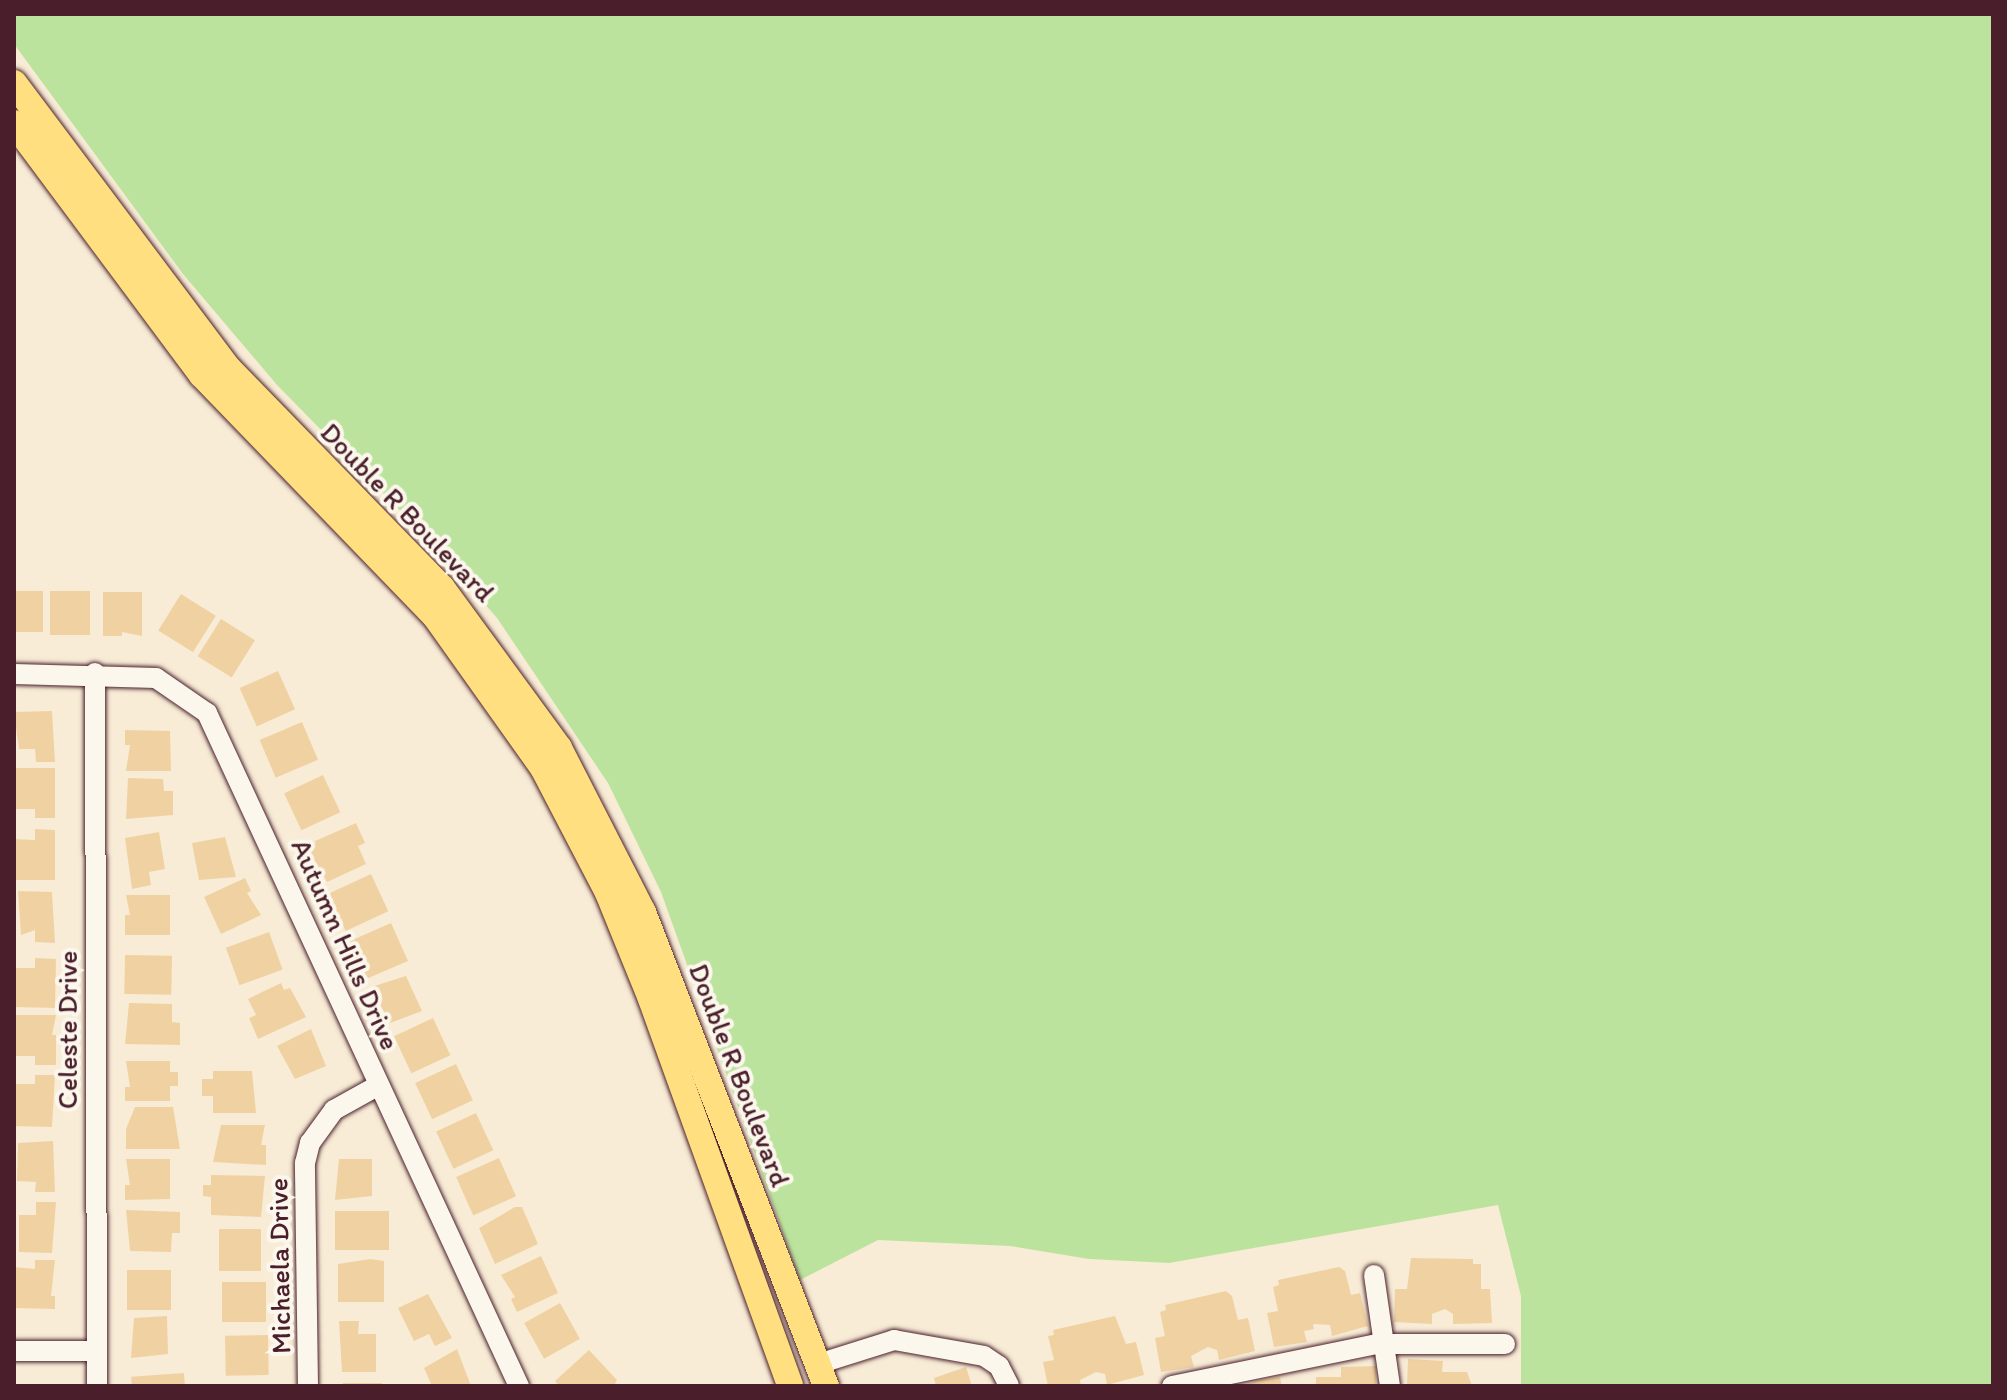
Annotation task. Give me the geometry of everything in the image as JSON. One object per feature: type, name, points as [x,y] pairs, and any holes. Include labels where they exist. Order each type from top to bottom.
[{"type":"main road","name":"Double R Boulevard","points":[[14,83],[227,367],[442,588],[559,748],[643,912],[822,1375]]},
{"type":"main road","name":"Double R Boulevard","points":[[14,123],[202,375],[435,616],[543,768],[589,854],[641,973],[790,1386]]},
{"type":"street","name":"Autumn Hills Drive","points":[[14,674],[95,673],[156,678],[207,713],[519,1386]]},
{"type":"street","name":"Celeste Drive","points":[[95,673],[97,1386]]},
{"type":"street","name":"Michaela Drive","points":[[308,1386],[305,1163],[310,1143],[334,1110],[379,1085]]},
{"type":"street","points":[[1374,1275],[1390,1386]]},
{"type":"street","points":[[822,1375],[894,1340],[984,1356],[999,1366],[1009,1386]]},
{"type":"street","points":[[1172,1386],[1385,1344],[1505,1344]]},
{"type":"street","points":[[14,1351],[97,1351]]},
{"type":"green space","points":[[14,14],[1993,14],[1993,1386],[1521,1386],[1521,1296],[1498,1205],[1169,1263],[1089,1259],[1010,1246],[878,1240],[800,1280],[661,892],[608,783],[497,618],[431,542],[277,385],[183,274],[14,44]]},
{"type":"building","points":[[14,591],[43,591],[43,632],[14,632]]},
{"type":"building","points":[[50,591],[90,591],[90,635],[50,635]]},
{"type":"building","points":[[103,592],[142,592],[142,636],[122,632],[122,636],[103,636]]},
{"type":"building","points":[[181,594],[216,616],[193,652],[158,630]]},
{"type":"building","points":[[221,619],[255,640],[232,678],[198,656]]},
{"type":"building","points":[[278,671],[295,709],[257,726],[240,688]]},
{"type":"building","points":[[52,711],[55,762],[36,762],[35,749],[19,749],[14,712]]},
{"type":"building","points":[[302,722],[318,760],[276,778],[260,740]]},
{"type":"building","points":[[125,730],[170,731],[171,771],[126,771],[130,745],[125,745]]},
{"type":"building","points":[[14,768],[55,768],[55,818],[35,818],[35,809],[14,809]]},
{"type":"building","points":[[323,775],[340,812],[301,830],[284,793]]},
{"type":"building","points":[[128,778],[163,779],[164,791],[173,791],[173,815],[126,819]]},
{"type":"building","points":[[356,823],[365,843],[358,846],[366,864],[327,882],[306,845]]},
{"type":"building","points":[[35,829],[55,830],[55,880],[14,880],[14,839],[35,840]]},
{"type":"building","points":[[159,832],[165,869],[149,872],[151,885],[132,889],[125,838]]},
{"type":"building","points":[[225,837],[236,877],[199,880],[192,843]]},
{"type":"building","points":[[371,874],[388,911],[346,931],[328,894]]},
{"type":"building","points":[[245,878],[251,891],[247,893],[261,915],[221,934],[204,897]]},
{"type":"building","points":[[18,891],[52,892],[55,943],[35,942],[35,930],[21,935]]},
{"type":"building","points":[[126,895],[170,895],[170,935],[125,935],[125,915],[130,915]]},
{"type":"building","points":[[391,923],[408,961],[366,979],[360,953],[355,955],[350,941]]},
{"type":"building","points":[[269,932],[283,970],[239,985],[226,948]]},
{"type":"building","points":[[125,955],[172,956],[171,995],[124,994]]},
{"type":"building","points":[[35,958],[56,959],[55,1008],[14,1007],[14,968],[35,968]]},
{"type":"building","points":[[406,976],[422,1011],[390,1023],[371,987]]},
{"type":"building","points":[[281,983],[284,990],[290,988],[306,1017],[258,1039],[249,1018],[256,1015],[248,999]]},
{"type":"building","points":[[129,1003],[172,1004],[172,1022],[180,1023],[180,1045],[125,1044]]},
{"type":"building","points":[[14,1015],[56,1015],[52,1035],[56,1035],[56,1065],[35,1065],[35,1056],[14,1056]]},
{"type":"building","points":[[433,1018],[450,1055],[411,1073],[394,1036]]},
{"type":"building","points":[[311,1029],[326,1066],[295,1079],[277,1046]]},
{"type":"building","points":[[126,1061],[170,1061],[170,1072],[178,1072],[178,1086],[170,1086],[170,1101],[125,1101],[125,1087],[130,1087]]},
{"type":"building","points":[[456,1064],[473,1100],[432,1119],[415,1083]]},
{"type":"building","points":[[213,1071],[252,1071],[256,1113],[213,1113],[213,1096],[202,1096],[202,1079],[213,1079]]},
{"type":"building","points":[[35,1075],[55,1075],[52,1127],[14,1126],[14,1084],[35,1084]]},
{"type":"building","points":[[135,1107],[173,1107],[180,1149],[126,1149],[126,1129]]},
{"type":"building","points":[[476,1113],[493,1150],[453,1169],[436,1132]]},
{"type":"building","points":[[221,1125],[265,1125],[261,1145],[266,1145],[266,1165],[213,1162]]},
{"type":"building","points":[[53,1141],[55,1192],[35,1192],[36,1182],[17,1181],[18,1143]]},
{"type":"building","points":[[499,1158],[516,1196],[473,1215],[456,1177]]},
{"type":"building","points":[[126,1159],[170,1159],[170,1199],[125,1200],[125,1185],[130,1185]]},
{"type":"building","points":[[339,1159],[372,1159],[372,1196],[335,1200]]},
{"type":"building","points":[[211,1175],[265,1176],[261,1217],[211,1215],[211,1197],[203,1196],[203,1185],[211,1185]]},
{"type":"building","points":[[36,1202],[56,1202],[52,1253],[19,1252],[19,1215],[36,1215]]},
{"type":"building","points":[[515,1207],[522,1207],[538,1244],[495,1264],[479,1228]]},
{"type":"building","points":[[126,1210],[180,1212],[180,1233],[172,1233],[171,1252],[130,1251]]},
{"type":"building","points":[[335,1211],[389,1211],[389,1250],[335,1250]]},
{"type":"building","points":[[219,1229],[261,1229],[261,1271],[219,1271]]},
{"type":"building","points":[[541,1256],[558,1293],[517,1312],[511,1299],[515,1297],[501,1275]]},
{"type":"building","points":[[1411,1258],[1473,1259],[1473,1264],[1481,1264],[1481,1289],[1490,1289],[1492,1323],[1453,1324],[1453,1314],[1445,1309],[1432,1314],[1432,1324],[1394,1322],[1395,1289],[1407,1289]]},
{"type":"building","points":[[370,1259],[384,1261],[384,1302],[338,1302],[338,1264]]},
{"type":"building","points":[[35,1260],[55,1260],[51,1296],[55,1296],[55,1309],[14,1308],[14,1267],[35,1269]]},
{"type":"building","points":[[1339,1267],[1345,1271],[1351,1295],[1360,1293],[1368,1326],[1332,1336],[1330,1325],[1313,1324],[1314,1329],[1304,1331],[1307,1342],[1274,1347],[1267,1313],[1278,1311],[1273,1287],[1279,1285],[1278,1280]]},
{"type":"building","points":[[127,1270],[171,1270],[171,1310],[127,1310]]},
{"type":"building","points":[[222,1282],[266,1282],[266,1322],[222,1322]]},
{"type":"building","points":[[1226,1291],[1232,1296],[1238,1320],[1248,1318],[1255,1351],[1219,1360],[1217,1350],[1208,1347],[1191,1356],[1194,1367],[1161,1372],[1155,1338],[1165,1336],[1160,1312],[1166,1310],[1165,1305]]},
{"type":"building","points":[[428,1294],[452,1338],[435,1346],[429,1334],[414,1341],[398,1308]]},
{"type":"building","points":[[560,1303],[580,1339],[544,1359],[524,1323]]},
{"type":"building","points":[[167,1316],[168,1354],[131,1358],[134,1318]]},
{"type":"building","points":[[1115,1316],[1126,1344],[1136,1342],[1144,1375],[1107,1385],[1105,1374],[1096,1372],[1080,1380],[1081,1386],[1048,1386],[1043,1362],[1054,1360],[1048,1336],[1054,1335],[1053,1330]]},
{"type":"building","points":[[339,1321],[359,1321],[358,1334],[376,1334],[376,1372],[342,1372]]},
{"type":"building","points":[[268,1335],[269,1375],[226,1376],[225,1336]]},
{"type":"building","points":[[457,1349],[471,1386],[432,1386],[424,1368]]},
{"type":"building","points":[[589,1350],[617,1380],[614,1386],[559,1386],[555,1381]]},
{"type":"building","points":[[1408,1359],[1443,1361],[1442,1372],[1467,1372],[1472,1386],[1407,1386]]},
{"type":"building","points":[[1376,1366],[1376,1386],[1316,1386],[1316,1377],[1341,1377],[1341,1367]]},
{"type":"building","points":[[966,1367],[972,1386],[936,1386],[934,1378]]},
{"type":"building","points":[[184,1373],[185,1386],[132,1386],[131,1377]]},
{"type":"building","points":[[1280,1377],[1282,1386],[1240,1386],[1261,1380]]},
{"type":"building","points":[[343,1383],[382,1383],[382,1386],[343,1386]]}]
